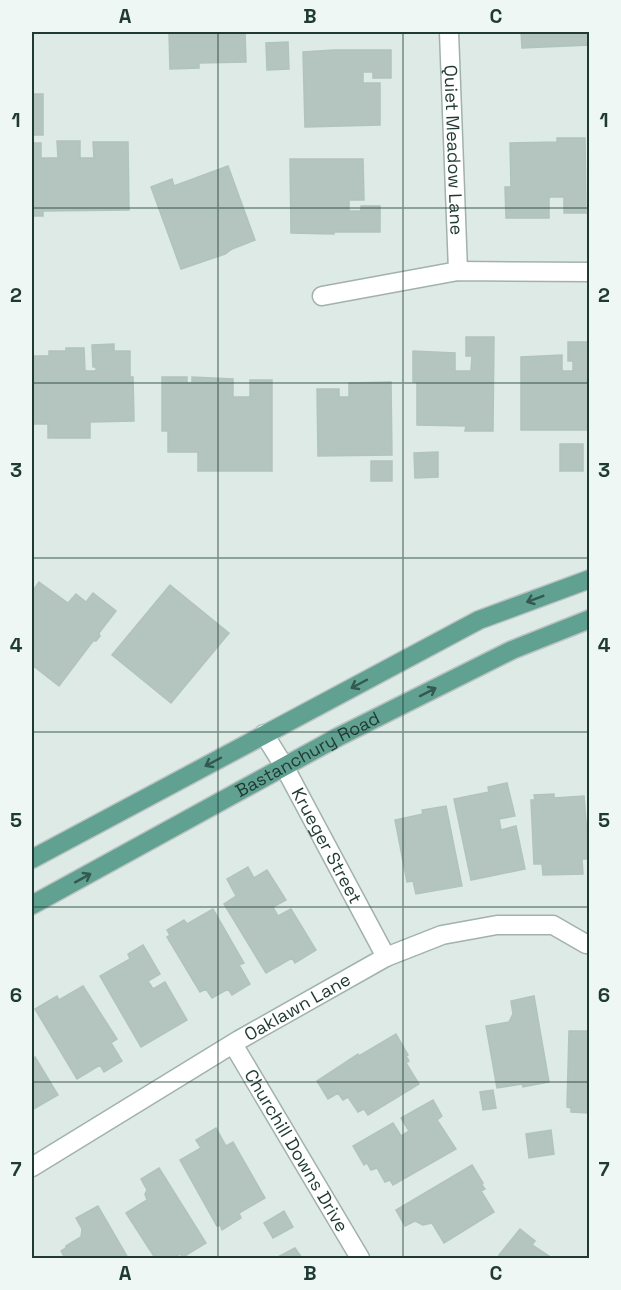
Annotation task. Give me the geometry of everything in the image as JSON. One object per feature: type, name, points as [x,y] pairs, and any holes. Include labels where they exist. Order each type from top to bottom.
[{"type":"main road","points":[[32,859],[479,620],[590,579]]},
{"type":"main road","name":"Bastanchury Road","points":[[32,905],[284,766],[512,650],[590,619]]},
{"type":"street","name":"Quiet Meadow Lane","points":[[449,32],[458,271]]},
{"type":"street","points":[[322,296],[458,271],[590,272]]},
{"type":"street","name":"Krueger Street","points":[[264,734],[284,766],[386,957]]},
{"type":"street","name":"Oaklawn Lane","points":[[32,1167],[233,1044],[386,957],[442,935],[497,925],[553,925],[586,944]]},
{"type":"street","name":"Churchill Downs Drive","points":[[233,1044],[360,1258]]},
{"type":"building","points":[[169,32],[245,32],[246,62],[199,63],[199,68],[170,69]]},
{"type":"building","points":[[521,32],[590,32],[590,45],[522,48]]},
{"type":"building","points":[[288,42],[289,69],[267,70],[266,43]]},
{"type":"building","points":[[391,50],[391,78],[373,78],[373,72],[363,72],[363,83],[380,83],[380,125],[305,127],[303,52]]},
{"type":"building","points":[[32,94],[43,94],[43,135],[32,135]]},
{"type":"building","points":[[557,138],[585,138],[586,213],[564,213],[564,197],[549,197],[549,218],[506,218],[505,187],[511,187],[510,143],[557,142]]},
{"type":"building","points":[[57,141],[80,141],[80,158],[94,158],[93,142],[128,142],[129,210],[43,211],[43,216],[32,216],[32,143],[41,143],[41,158],[58,158]]},
{"type":"building","points":[[290,159],[363,159],[364,200],[349,200],[349,211],[361,211],[361,206],[380,206],[380,232],[291,233]]},
{"type":"building","points":[[228,166],[255,240],[225,254],[181,269],[151,187],[172,179],[174,186]]},
{"type":"building","points":[[466,337],[494,337],[493,431],[465,431],[466,426],[417,425],[417,382],[413,382],[413,351],[455,353],[455,371],[471,371],[472,356],[466,356]]},
{"type":"building","points":[[568,342],[590,342],[590,430],[521,430],[521,357],[562,355],[562,371],[573,371],[573,361],[568,361]]},
{"type":"building","points":[[114,344],[114,351],[130,351],[134,421],[90,422],[90,438],[48,438],[48,424],[32,424],[32,356],[49,356],[49,351],[66,351],[66,348],[84,348],[85,371],[96,371],[96,367],[93,367],[92,345]]},
{"type":"building","points":[[162,377],[187,377],[187,383],[192,383],[192,377],[233,379],[233,397],[250,397],[250,380],[272,380],[272,471],[198,471],[198,452],[168,452],[168,431],[162,431]]},
{"type":"building","points":[[391,382],[392,455],[318,456],[317,389],[339,389],[339,397],[349,397],[349,383]]},
{"type":"building","points":[[560,444],[583,444],[583,471],[560,471]]},
{"type":"building","points":[[438,452],[438,477],[415,478],[414,453]]},
{"type":"building","points":[[371,461],[392,461],[392,481],[371,481]]},
{"type":"building","points":[[39,582],[68,603],[76,594],[86,602],[93,593],[116,611],[99,633],[100,636],[93,641],[59,686],[32,665],[34,643],[32,641],[32,592]]},
{"type":"building","points":[[170,585],[229,633],[171,703],[112,655]]},
{"type":"building","points":[[507,783],[515,816],[499,819],[501,830],[516,826],[525,869],[471,880],[454,799],[489,792],[488,787]]},
{"type":"building","points":[[554,794],[554,798],[584,796],[589,859],[582,859],[583,874],[543,875],[542,864],[534,864],[531,800],[535,800],[534,795]]},
{"type":"building","points":[[446,806],[462,886],[416,894],[413,881],[407,882],[395,820],[423,814],[422,810]]},
{"type":"building","points":[[248,867],[254,878],[267,870],[286,900],[273,907],[278,916],[291,909],[316,950],[295,963],[292,958],[266,973],[224,904],[236,896],[227,879]]},
{"type":"building","points":[[213,909],[244,963],[239,965],[250,984],[232,995],[228,989],[212,998],[206,989],[200,992],[167,937],[170,935],[167,930],[184,920],[187,924]]},
{"type":"building","points":[[143,945],[160,974],[148,981],[153,989],[165,982],[187,1020],[141,1047],[100,976],[130,959],[128,954]]},
{"type":"building","points":[[83,986],[117,1039],[111,1043],[122,1061],[104,1072],[100,1065],[77,1079],[35,1009],[57,996],[59,1000]]},
{"type":"building","points":[[534,996],[549,1082],[523,1087],[522,1084],[497,1088],[486,1026],[509,1022],[513,1014],[511,1001]]},
{"type":"building","points":[[569,1031],[590,1031],[590,1113],[571,1112],[571,1108],[567,1107]]},
{"type":"building","points":[[396,1034],[408,1055],[406,1056],[409,1061],[406,1063],[419,1084],[368,1115],[364,1109],[358,1112],[348,1097],[343,1100],[338,1093],[328,1099],[317,1081],[358,1054],[359,1056]]},
{"type":"building","points":[[35,1057],[58,1095],[32,1110],[32,1059]]},
{"type":"building","points":[[493,1090],[496,1108],[483,1110],[480,1092]]},
{"type":"building","points":[[433,1100],[442,1116],[437,1120],[456,1149],[393,1185],[390,1180],[385,1182],[377,1168],[371,1170],[367,1163],[364,1165],[353,1146],[393,1123],[401,1136],[409,1131],[401,1118]]},
{"type":"building","points":[[216,1128],[226,1146],[233,1142],[265,1198],[239,1213],[241,1218],[222,1230],[220,1225],[217,1226],[180,1160],[201,1148],[196,1140]]},
{"type":"building","points":[[551,1130],[554,1154],[529,1158],[526,1134]]},
{"type":"building","points":[[472,1165],[483,1183],[485,1189],[481,1191],[494,1212],[444,1243],[432,1223],[423,1225],[415,1221],[405,1226],[396,1210]]},
{"type":"building","points":[[159,1168],[206,1243],[183,1257],[180,1254],[173,1258],[155,1258],[126,1213],[147,1200],[145,1194],[147,1190],[141,1179]]},
{"type":"building","points":[[98,1206],[128,1258],[65,1258],[61,1251],[81,1237],[82,1229],[76,1218]]},
{"type":"building","points":[[284,1211],[293,1227],[273,1238],[264,1223]]},
{"type":"building","points":[[520,1229],[535,1241],[532,1245],[552,1258],[503,1258],[499,1255]]},
{"type":"building","points":[[295,1248],[302,1258],[276,1258]]}]
